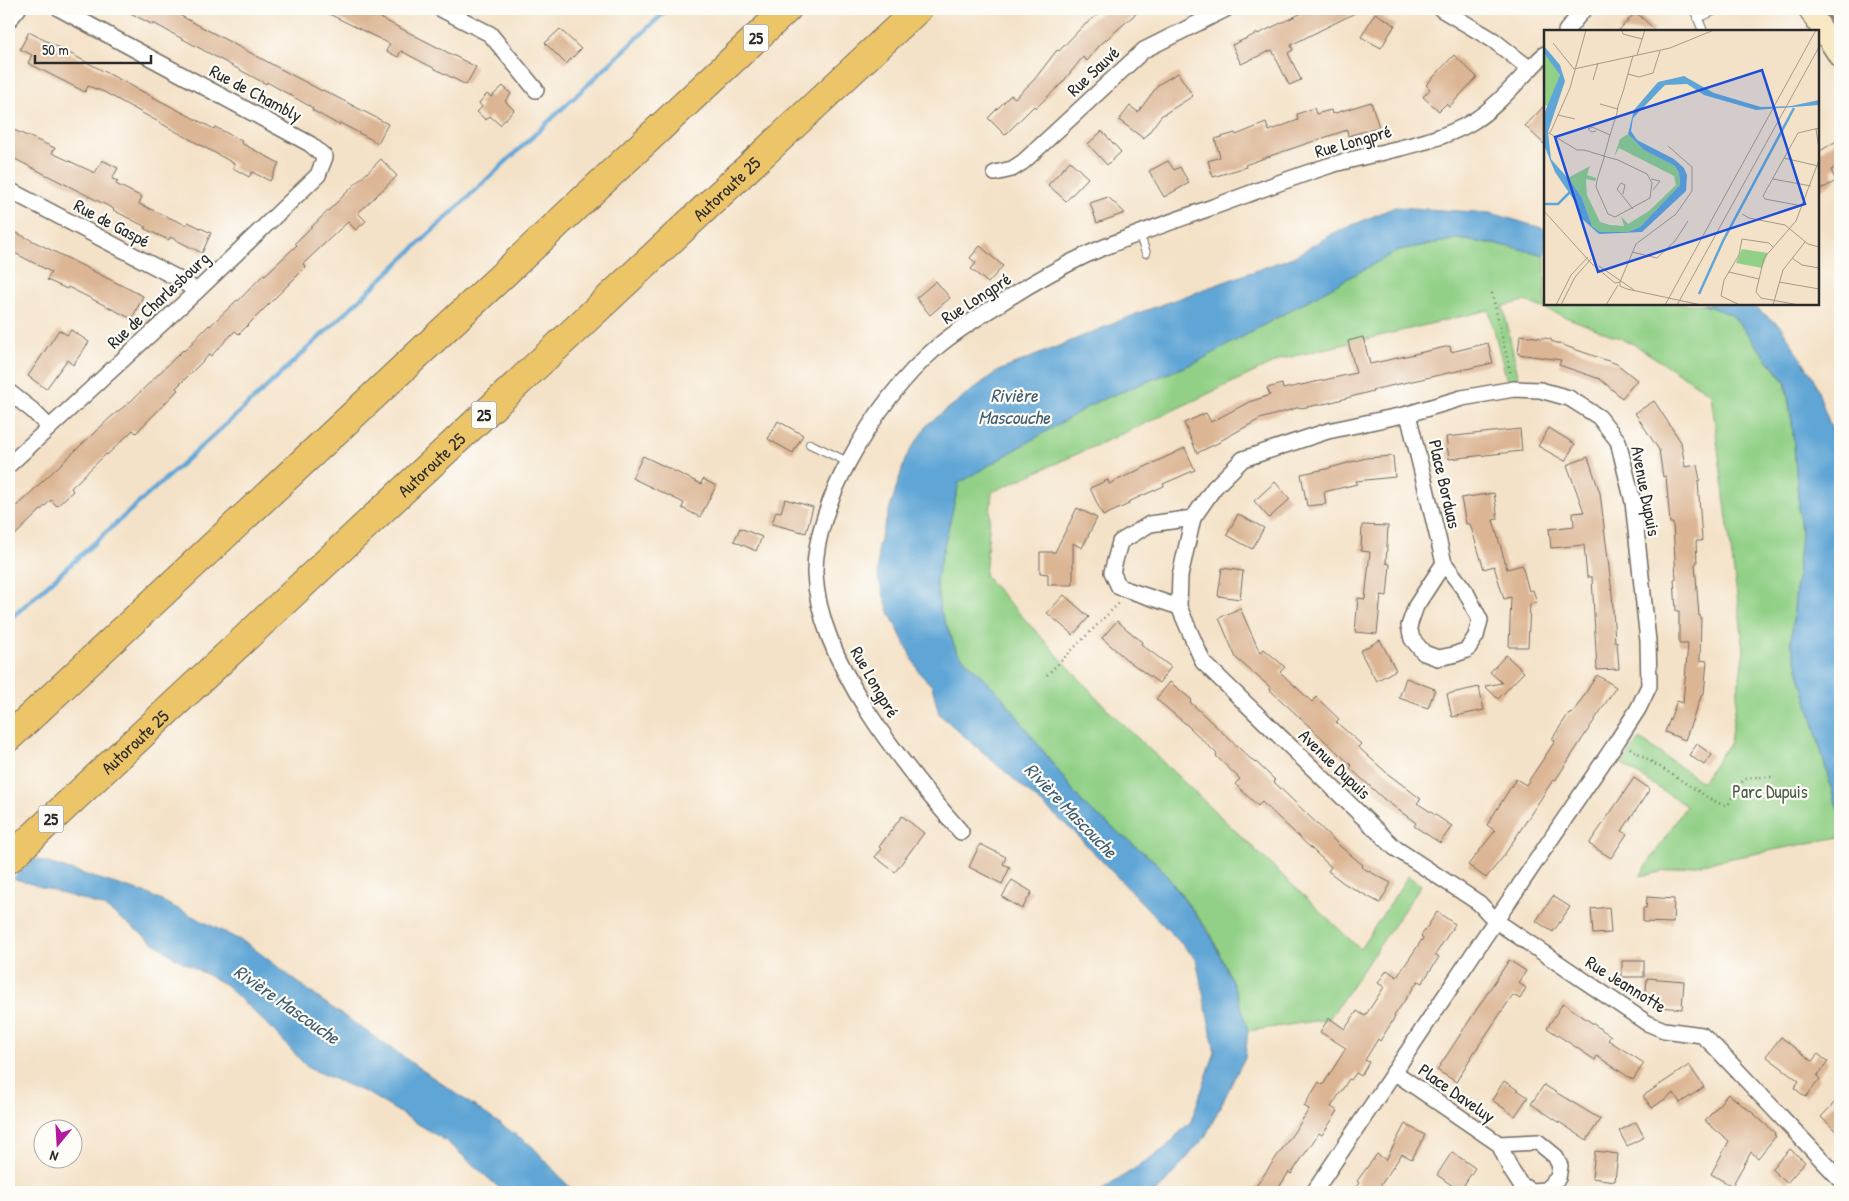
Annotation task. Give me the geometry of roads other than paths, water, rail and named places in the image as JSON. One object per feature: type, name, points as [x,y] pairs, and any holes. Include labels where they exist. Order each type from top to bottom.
[{"type":"highway","name":"25","points":[[9,737],[787,9]]},
{"type":"highway","name":"Autoroute 25","points":[[9,859],[918,9]]},
{"type":"main road","points":[[1809,9],[1840,57]]},
{"type":"street","points":[[9,20],[18,9]]},
{"type":"street","name":"Rue de Chambly","points":[[60,9],[310,144],[324,157]]},
{"type":"street","points":[[441,9],[490,34],[536,90]]},
{"type":"street","name":"Rue Sauvé","points":[[995,173],[1012,169],[1023,162],[1144,50],[1226,9]]},
{"type":"street","points":[[1441,9],[1493,40],[1530,69]]},
{"type":"street","points":[[1567,30],[1584,9]]},
{"type":"street","name":"Rue Longpré","points":[[961,832],[919,783],[886,737],[846,672],[832,644],[818,597],[816,578],[818,549],[831,500],[848,462],[874,419],[894,392],[917,366],[950,337],[1013,295],[1056,271],[1088,255],[1139,234],[1320,169],[1462,128],[1484,112],[1544,55]]},
{"type":"street","name":"Rue de Charlesbourg","points":[[9,465],[197,291],[318,175],[324,157]]},
{"type":"street","name":"Rue de Gaspé","points":[[9,190],[175,277],[197,291]]},
{"type":"street","name":"Avenue Dupuis","points":[[1314,1192],[1618,740],[1638,709],[1649,686],[1648,642],[1633,502],[1618,441],[1599,417],[1569,398],[1540,390],[1514,389],[1462,398],[1408,414],[1328,431],[1243,459],[1214,488],[1192,518],[1180,576],[1179,607],[1203,662],[1395,848],[1479,903],[1496,921]]},
{"type":"street","points":[[9,392],[32,410],[49,427]]},
{"type":"street","name":"Place Borduas","points":[[1408,414],[1444,563],[1466,592],[1480,620],[1476,636],[1467,650],[1438,658],[1424,654],[1412,639],[1409,626],[1416,606],[1444,563]]},
{"type":"street","points":[[1179,607],[1119,587],[1112,572],[1120,542],[1150,524],[1192,518]]},
{"type":"street","name":"Rue Jeannotte","points":[[1496,921],[1647,1023],[1664,1030],[1702,1035],[1840,1179]]},
{"type":"street","name":"Place Daveluy","points":[[1394,1072],[1499,1144]]},
{"type":"lane","points":[[1694,9],[1703,30]]},
{"type":"lane","points":[[1698,18],[1718,9]]},
{"type":"lane","points":[[1139,234],[1146,253]]},
{"type":"lane","points":[[810,444],[848,462]]},
{"type":"water","name":"Rivière Mascouche","points":[[1395,207],[1491,213],[1544,229],[1544,255],[1507,246],[1457,239],[1399,250],[1199,361],[1096,402],[959,483],[936,581],[940,610],[957,652],[1000,694],[1084,805],[1158,864],[1211,936],[1237,993],[1248,1031],[1245,1057],[1205,1137],[1157,1192],[1099,1192],[1164,1149],[1191,1121],[1215,1052],[1196,959],[1073,831],[939,714],[932,686],[920,674],[889,612],[878,578],[878,546],[906,457],[928,424],[996,372],[1136,314],[1293,257],[1334,233]]},
{"type":"water","points":[[1705,305],[1752,305],[1781,327],[1813,377],[1840,453],[1840,815],[1791,642],[1801,533],[1792,422],[1786,382],[1732,315]]},
{"type":"water","name":"Rivière Mascouche","points":[[9,851],[148,894],[248,944],[321,1000],[532,1146],[574,1192],[504,1192],[446,1141],[369,1094],[308,1068],[273,1030],[226,985],[174,957],[103,906],[9,877]]},
{"type":"waterway","points":[[9,620],[256,397],[668,9]]},
{"type":"park label","name":"Parc Dupuis","points":[[1770,791]]}]
